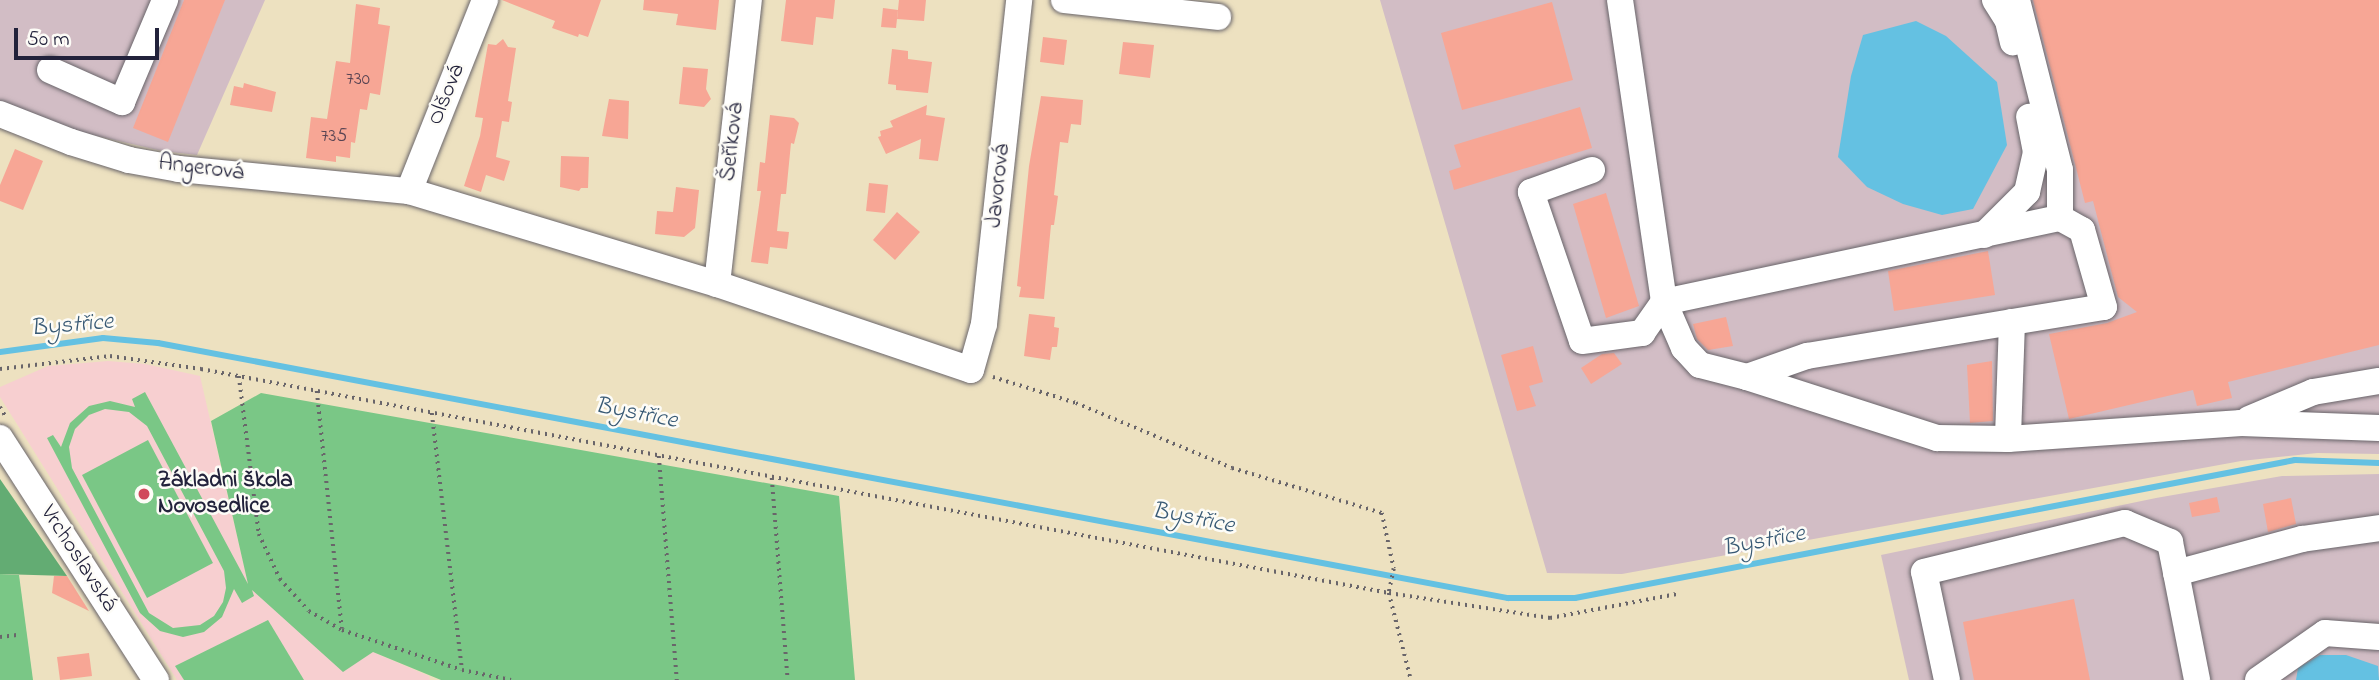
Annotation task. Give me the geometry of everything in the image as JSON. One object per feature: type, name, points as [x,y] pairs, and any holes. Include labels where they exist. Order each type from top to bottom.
[{"type":"street","points":[[50,69],[122,102],[165,0]]},
{"type":"street","name":"Olšová","points":[[409,191],[485,0]]},
{"type":"street","name":"Šeříková","points":[[717,285],[749,0]]},
{"type":"street","name":"Javorová","points":[[971,370],[985,324],[1019,0]]},
{"type":"street","points":[[1065,0],[1218,17]]},
{"type":"street","points":[[1620,0],[1664,302],[1684,348],[1700,365],[1747,377],[1937,439],[2008,439],[2241,423],[2379,428]]},
{"type":"street","points":[[1984,235],[2027,192],[2036,152],[2008,21],[1995,0]]},
{"type":"street","points":[[2017,0],[2060,170],[2060,218]]},
{"type":"street","name":"Angerová","points":[[0,114],[71,142],[129,160],[179,169],[409,191],[717,285],[971,370]]},
{"type":"street","points":[[1592,170],[1531,192],[1582,341],[1642,333],[1664,302],[2060,218],[2082,230],[2104,307],[1807,355],[1747,377]]},
{"type":"street","points":[[2008,439],[2012,322]]},
{"type":"street","points":[[2241,423],[2314,392],[2379,381]]},
{"type":"street","name":"Vrchoslavská","points":[[0,438],[156,680]]},
{"type":"street","points":[[1947,680],[1924,572],[2124,523],[2170,542],[2197,680]]},
{"type":"street","points":[[2176,573],[2302,539],[2379,528]]},
{"type":"street","points":[[2258,680],[2325,633],[2379,637]]},
{"type":"path","points":[[0,369],[110,356],[239,376],[1390,593],[1550,618],[1678,594]]},
{"type":"path","points":[[971,370],[1076,403],[1232,468],[1382,513],[1394,569],[1390,593],[1411,680]]},
{"type":"path","points":[[239,376],[259,534],[280,579],[309,611],[342,630],[462,670],[511,680]]},
{"type":"path","points":[[317,391],[342,630]]},
{"type":"path","points":[[432,413],[462,670]]},
{"type":"path","points":[[659,456],[677,680]]},
{"type":"path","points":[[772,478],[788,680]]},
{"type":"path","points":[[0,637],[17,635]]},
{"type":"shaded area","points":[[0,0],[265,0],[197,155],[162,151],[84,133],[0,102]]},
{"type":"shaded area","points":[[1380,0],[2379,0],[2379,454],[2317,453],[2241,461],[1622,574],[1547,573]]},
{"type":"shaded area","name":"Základni škola Novosedlice","points":[[108,361],[145,364],[200,376],[249,588],[373,652],[429,676],[430,680],[177,680],[0,397],[0,387],[48,366]]},
{"type":"shaded area","points":[[2379,474],[2379,680],[1909,680],[1881,555],[2156,498],[2282,476]]},
{"type":"green space","points":[[145,392],[248,584],[211,421],[261,393],[839,496],[855,680],[441,680],[373,652],[343,672],[252,590],[254,596],[242,603],[234,589],[222,617],[204,632],[183,637],[160,631],[140,613],[47,438],[53,435],[61,447],[70,423],[89,406],[110,401],[135,407],[132,399]],"holes":[[[105,409],[129,412],[147,426],[224,571],[226,588],[223,602],[214,616],[200,625],[173,628],[149,613],[72,468],[69,447],[75,429],[89,415]]]},
{"type":"green space","points":[[148,440],[213,563],[147,598],[82,475]]},
{"type":"green space","points":[[0,479],[67,576],[0,574]]},
{"type":"green space","points":[[0,574],[19,575],[33,680],[0,680]]},
{"type":"green space","points":[[268,620],[304,680],[184,680],[175,666]]},
{"type":"water","points":[[1916,21],[1946,36],[1997,82],[2007,145],[1973,209],[1942,215],[1903,204],[1867,187],[1838,157],[1851,76],[1863,35]]},
{"type":"water","points":[[2320,655],[2346,655],[2378,666],[2379,680],[2296,680],[2298,668]]},
{"type":"building","points":[[184,0],[225,0],[168,142],[133,128]]},
{"type":"building","points":[[502,0],[601,0],[588,37],[579,34],[578,37],[552,28],[555,21]]},
{"type":"building","points":[[644,0],[719,0],[716,30],[676,25],[678,14],[643,10]]},
{"type":"building","points":[[786,0],[835,0],[833,19],[816,17],[813,45],[781,41]]},
{"type":"building","points":[[899,0],[926,0],[924,21],[897,19]]},
{"type":"building","points":[[2033,0],[2379,0],[2379,345],[2228,382],[2232,398],[2197,406],[2193,390],[2069,419],[2049,334],[2107,323],[2137,312],[2118,297],[2093,201],[2085,203]]},
{"type":"building","points":[[1552,2],[1573,80],[1462,110],[1441,33]]},
{"type":"building","points":[[356,4],[380,8],[378,24],[390,26],[380,95],[370,93],[367,110],[360,109],[355,143],[351,142],[350,158],[336,156],[336,162],[306,158],[311,117],[327,119],[336,61],[350,63]]},
{"type":"building","points":[[883,8],[898,10],[896,28],[881,27]]},
{"type":"building","points":[[1043,37],[1067,40],[1064,65],[1040,62]]},
{"type":"building","points":[[503,39],[508,47],[516,48],[508,101],[512,102],[509,122],[502,121],[496,157],[510,161],[504,181],[486,175],[481,192],[464,186],[480,136],[483,118],[475,117],[488,44],[496,45]]},
{"type":"building","points":[[1123,42],[1154,45],[1150,78],[1119,74]]},
{"type":"building","points":[[892,49],[908,51],[908,59],[932,62],[928,93],[896,90],[896,85],[888,84]]},
{"type":"building","points":[[683,67],[708,69],[706,89],[711,99],[704,107],[679,104]]},
{"type":"building","points":[[244,83],[276,92],[272,112],[230,105],[234,86],[243,88]]},
{"type":"building","points":[[1041,96],[1083,100],[1081,125],[1071,124],[1068,143],[1060,142],[1054,195],[1058,196],[1054,225],[1051,225],[1044,299],[1019,297],[1021,287],[1017,286],[1029,166]]},
{"type":"building","points":[[609,99],[629,101],[628,139],[602,136]]},
{"type":"building","points":[[927,105],[926,115],[945,118],[938,161],[919,159],[921,139],[886,154],[878,137],[881,136],[880,131],[893,127],[890,121]]},
{"type":"building","points":[[1580,107],[1592,148],[1454,190],[1449,171],[1461,167],[1454,145]]},
{"type":"building","points":[[770,115],[794,118],[799,123],[794,144],[791,143],[786,194],[781,194],[777,231],[789,232],[787,249],[770,247],[768,264],[751,262],[761,191],[757,191],[760,162],[765,163]]},
{"type":"building","points":[[15,149],[43,161],[23,210],[0,201],[0,185]]},
{"type":"building","points":[[561,156],[589,157],[588,188],[581,188],[579,191],[560,187]]},
{"type":"building","points":[[869,183],[888,185],[885,213],[866,211]]},
{"type":"building","points":[[676,187],[699,190],[695,228],[684,237],[655,234],[657,211],[673,212]]},
{"type":"building","points":[[1606,193],[1639,306],[1606,318],[1573,204]]},
{"type":"building","points":[[897,212],[920,232],[895,260],[873,240]]},
{"type":"building","points":[[1988,251],[1995,295],[1894,311],[1888,271]]},
{"type":"building","points":[[1029,314],[1055,317],[1054,327],[1059,328],[1057,347],[1052,347],[1050,360],[1024,356]]},
{"type":"building","points":[[1726,317],[1733,346],[1708,350],[1697,339],[1693,324]]},
{"type":"building","points":[[1533,346],[1543,382],[1529,386],[1536,406],[1517,411],[1501,355]]},
{"type":"building","points":[[1614,353],[1622,364],[1591,384],[1581,368],[1602,354]]},
{"type":"building","points":[[1992,361],[1993,421],[1970,423],[1967,365]]},
{"type":"building","points":[[2217,497],[2220,512],[2192,517],[2189,503]]},
{"type":"building","points":[[2291,498],[2296,524],[2268,532],[2263,504]]},
{"type":"building","points":[[54,576],[67,576],[89,611],[52,593]]},
{"type":"building","points":[[2074,599],[2090,680],[1974,680],[1963,622]]},
{"type":"building","points":[[89,653],[92,676],[60,680],[57,657]]},
{"type":"waterway","name":"Bystřice","points":[[0,352],[103,338],[158,343],[1508,598],[1575,598],[2295,460],[2379,463]]},
{"type":"place","name":"Základni škola Novosedlice","points":[[144,494]]}]
